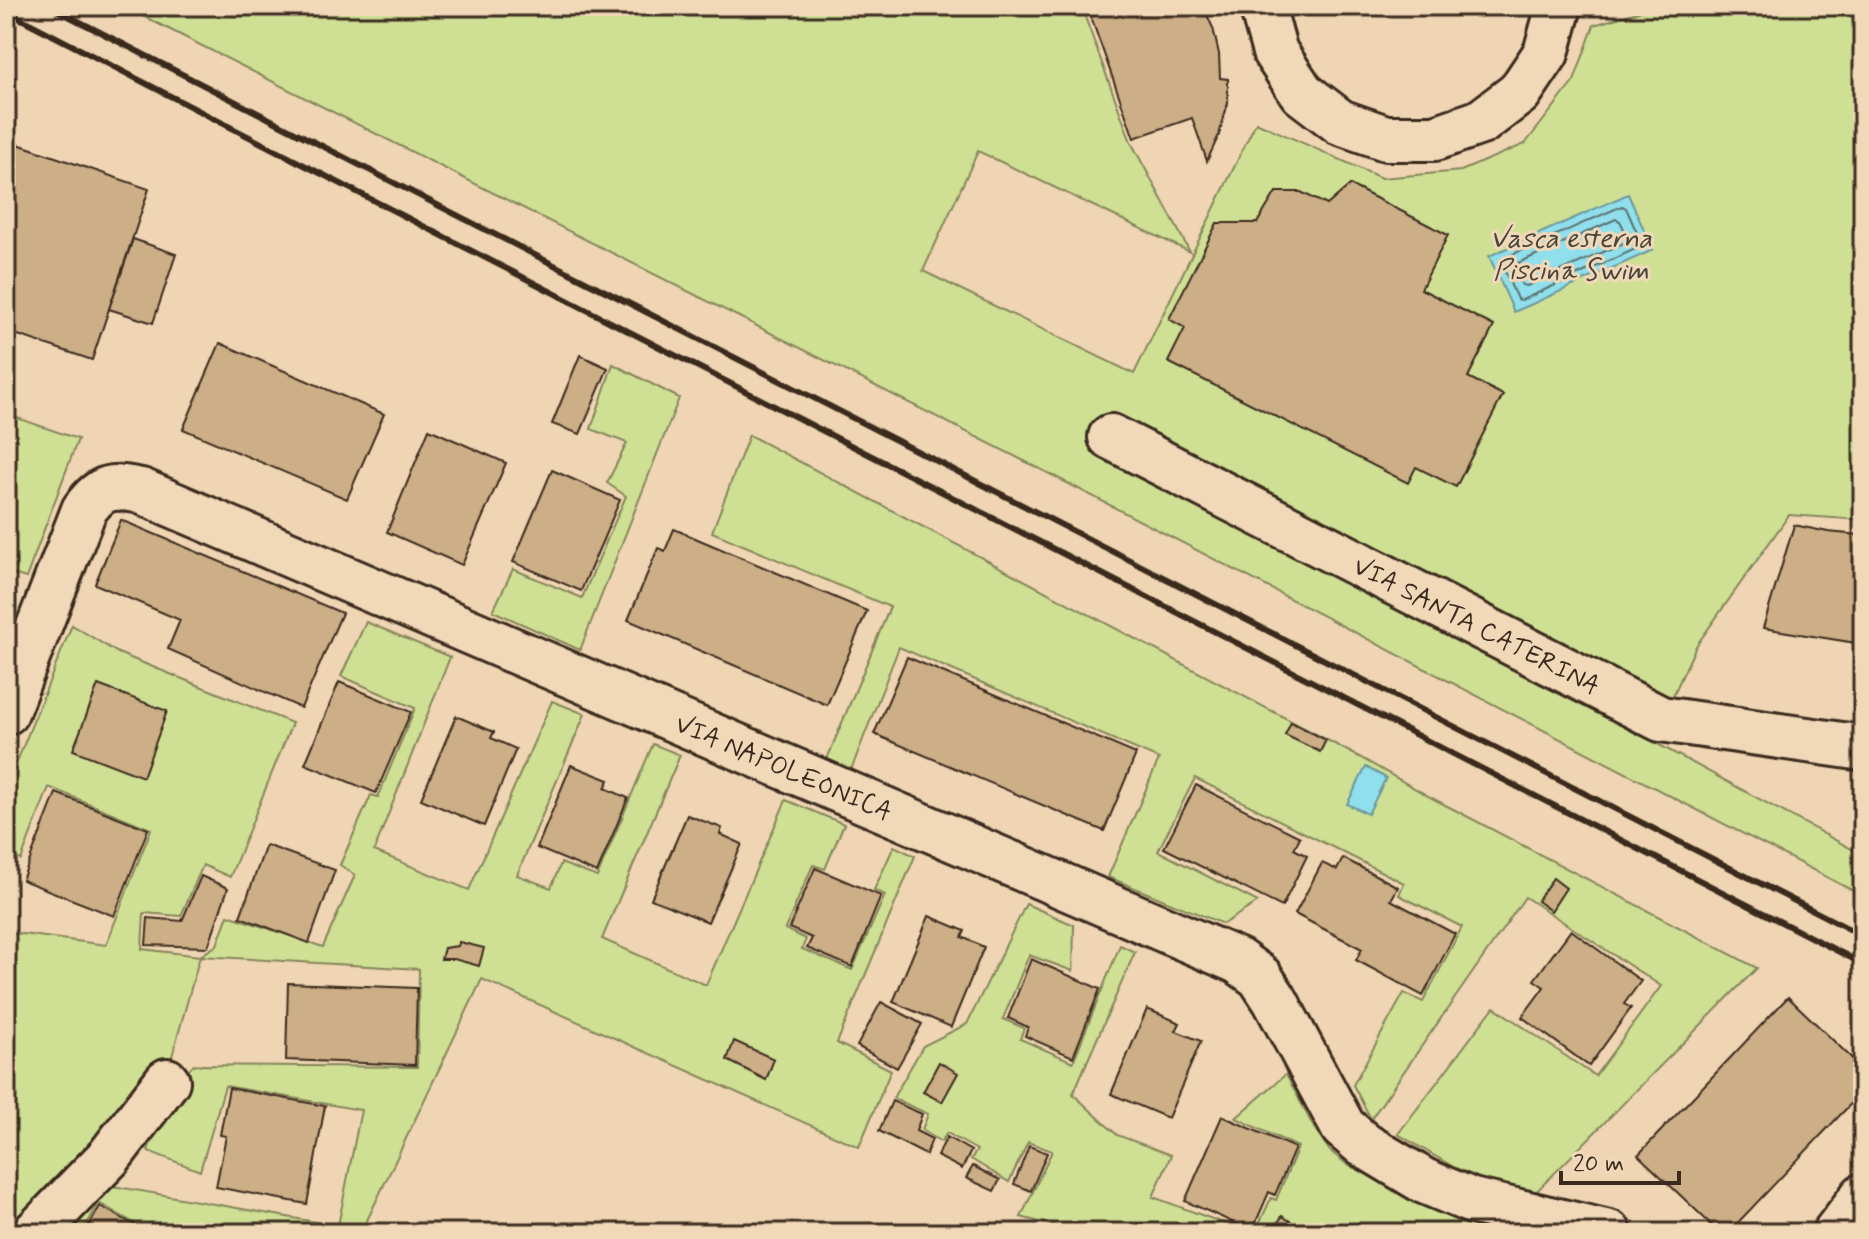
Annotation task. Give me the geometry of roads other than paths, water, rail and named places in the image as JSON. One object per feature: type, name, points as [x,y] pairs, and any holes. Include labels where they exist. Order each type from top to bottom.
[{"type":"street","points":[[1262,6],[1275,52],[1302,93],[1340,122],[1386,138],[1435,138],[1481,122],[1509,101],[1519,93],[1546,53],[1559,6]]},
{"type":"street","name":"VIA SANTA CATERINA","points":[[1111,437],[1661,719],[1863,748]]},
{"type":"street","name":"VIA NAPOLEONICA","points":[[6,712],[84,510],[95,495],[117,486],[141,491],[1238,961],[1260,977],[1343,1127],[1364,1145],[1424,1181],[1472,1201],[1609,1233]]},
{"type":"street","points":[[35,1233],[109,1157],[167,1081]]},
{"type":"street","points":[[1835,1233],[1863,1196]]},
{"type":"water","name":"Vasca esterna Piscina Swim","points":[[1628,194],[1653,250],[1514,312],[1489,256]]},
{"type":"water","points":[[1366,767],[1386,778],[1368,814],[1347,804]]},
{"type":"railway","points":[[49,6],[1863,936]]},
{"type":"railway","points":[[6,11],[1863,964]]}]
